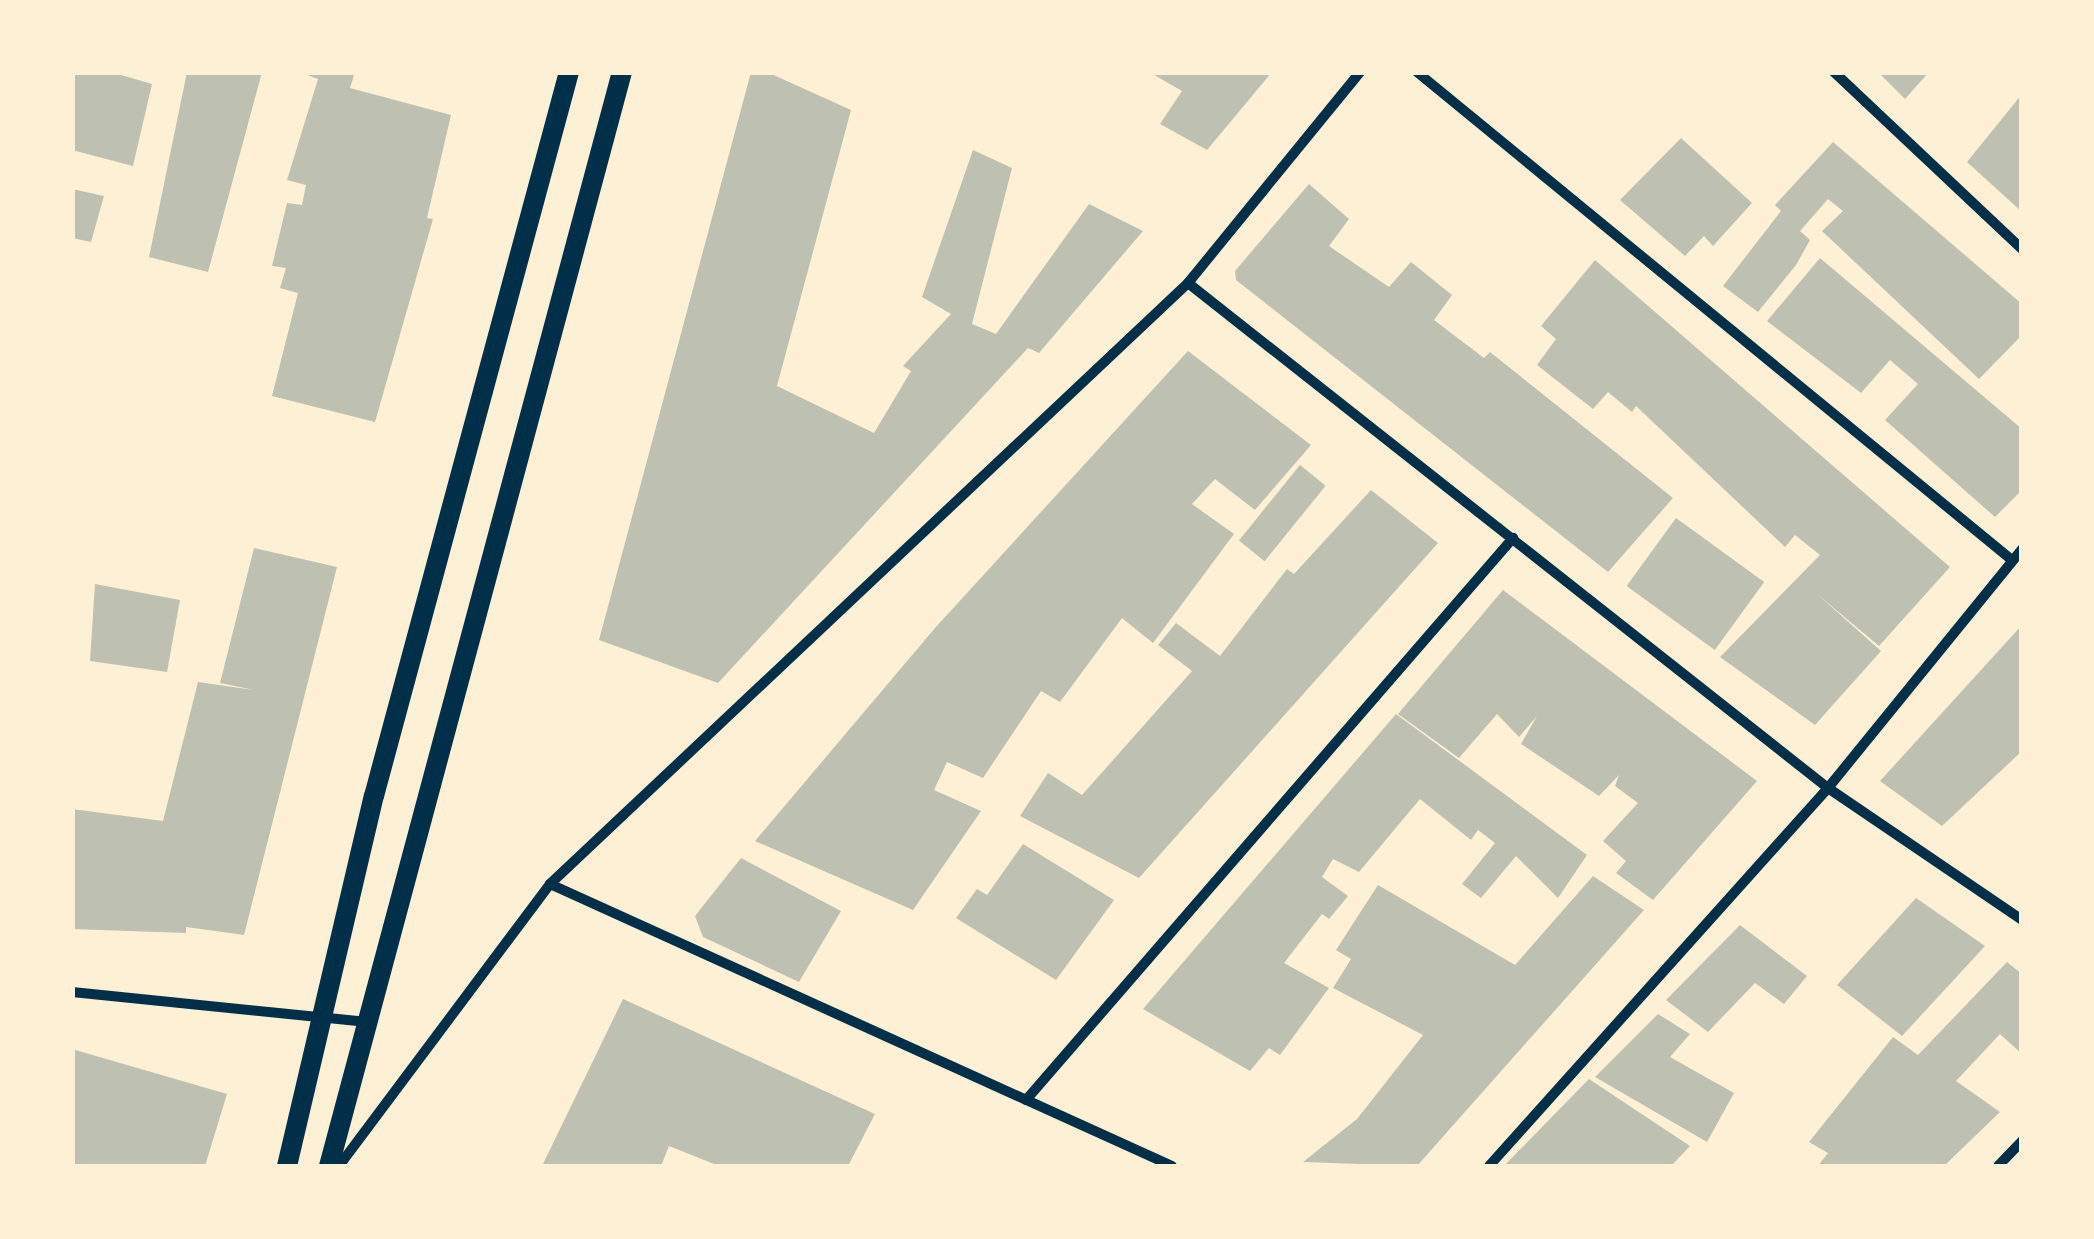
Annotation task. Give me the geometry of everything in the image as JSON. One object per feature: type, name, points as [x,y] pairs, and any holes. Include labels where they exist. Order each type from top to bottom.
[{"type":"main road","points":[[287,1166],[327,1016],[374,796],[570,72]]},
{"type":"main road","points":[[329,1166],[622,72]]},
{"type":"street","points":[[339,1166],[550,884],[1188,283],[1360,72]]},
{"type":"street","points":[[1417,72],[2012,560]]},
{"type":"street","points":[[1834,72],[2022,249]]},
{"type":"street","points":[[1188,283],[1828,788],[2022,920]]},
{"type":"street","points":[[1026,1100],[1512,538]]},
{"type":"street","points":[[1488,1166],[1828,788],[2022,549]]},
{"type":"street","points":[[550,884],[1172,1166]]},
{"type":"street","points":[[72,992],[367,1022]]},
{"type":"street","points":[[1998,1166],[2022,1141]]},
{"type":"building","points":[[72,72],[111,72],[152,84],[133,166],[72,150]]},
{"type":"building","points":[[187,72],[262,72],[208,272],[149,257]]},
{"type":"building","points":[[299,72],[355,72],[350,88],[451,115],[427,218],[433,219],[375,422],[272,396],[298,293],[280,288],[286,268],[272,266],[287,203],[302,205],[306,185],[287,180],[318,79]]},
{"type":"building","points":[[751,72],[767,72],[851,110],[777,386],[874,433],[911,371],[903,366],[951,314],[922,297],[973,150],[1012,168],[972,324],[996,334],[1089,204],[1143,231],[1039,353],[1028,348],[718,683],[599,640]]},
{"type":"building","points":[[1149,72],[1272,72],[1207,150],[1160,124],[1182,91]]},
{"type":"building","points":[[1878,72],[1929,72],[1905,99]]},
{"type":"building","points":[[2022,94],[2022,212],[1967,162]]},
{"type":"building","points":[[1681,138],[1752,203],[1713,246],[1704,236],[1685,256],[1620,200]]},
{"type":"building","points":[[1833,142],[2022,304],[2022,335],[1979,379],[1822,231],[1843,211],[1828,199],[1800,231],[1810,240],[1796,265],[1758,312],[1723,286],[1781,211],[1775,205]]},
{"type":"building","points":[[1309,184],[1349,219],[1329,246],[1389,287],[1411,262],[1452,295],[1434,320],[1484,358],[1490,352],[1673,498],[1608,572],[1236,280],[1235,271]]},
{"type":"building","points":[[72,189],[104,196],[91,242],[72,238]]},
{"type":"building","points":[[1820,258],[2022,429],[2022,490],[1995,517],[1885,420],[1918,384],[1890,360],[1861,393],[1767,321]]},
{"type":"building","points":[[1595,260],[1950,567],[1879,646],[1817,594],[1881,651],[1815,725],[1720,657],[1820,555],[1795,535],[1785,547],[1636,406],[1632,412],[1608,392],[1593,409],[1537,365],[1556,339],[1541,326]]},
{"type":"building","points":[[1188,351],[1311,445],[1255,510],[1215,479],[1192,504],[1234,534],[1153,643],[1122,618],[1060,702],[1041,691],[983,778],[947,762],[934,790],[981,811],[913,910],[755,841],[935,628]]},
{"type":"building","points":[[1300,465],[1326,486],[1265,561],[1239,540]]},
{"type":"building","points":[[1371,490],[1438,543],[1139,878],[1020,816],[1048,773],[1082,795],[1192,671],[1158,645],[1176,623],[1220,656],[1287,569],[1294,574]]},
{"type":"building","points":[[1676,518],[1764,582],[1715,650],[1627,586]]},
{"type":"building","points":[[254,548],[337,567],[244,935],[186,927],[186,933],[72,929],[72,809],[163,821],[198,682],[254,690],[220,683]]},
{"type":"building","points":[[95,584],[180,600],[167,672],[90,661]]},
{"type":"building","points":[[1503,590],[1757,781],[1653,900],[1616,873],[1626,861],[1603,841],[1638,803],[1615,786],[1619,775],[1599,796],[1521,744],[1537,716],[1519,737],[1497,714],[1459,758],[1398,714]]},
{"type":"building","points":[[2022,625],[2022,751],[1942,826],[1880,781]]},
{"type":"building","points":[[1396,714],[1587,855],[1558,898],[1516,856],[1481,898],[1462,884],[1495,843],[1478,830],[1471,840],[1420,799],[1359,872],[1333,859],[1322,877],[1348,896],[1329,919],[1322,914],[1284,963],[1329,988],[1280,1055],[1269,1048],[1250,1071],[1143,1009]]},
{"type":"building","points":[[1023,844],[1114,900],[1056,980],[956,918],[977,889],[987,895]]},
{"type":"building","points":[[741,858],[841,911],[799,982],[703,937],[695,916]]},
{"type":"building","points":[[1593,876],[1644,910],[1417,1166],[1303,1162],[1357,1119],[1423,1035],[1333,988],[1351,959],[1336,950],[1378,885],[1515,965]]},
{"type":"building","points":[[1916,898],[1985,946],[1902,1036],[1837,985]]},
{"type":"building","points":[[1740,925],[1807,976],[1784,1004],[1755,983],[1708,1032],[1666,1000]]},
{"type":"building","points":[[2007,962],[2022,974],[2022,1054],[2000,1034],[1956,1081],[2000,1112],[1944,1166],[1818,1166],[1828,1153],[1809,1142],[1893,1037],[1918,1055]]},
{"type":"building","points":[[623,999],[875,1114],[848,1166],[719,1166],[669,1146],[661,1166],[542,1166]]},
{"type":"building","points":[[1658,1014],[1690,1034],[1670,1057],[1734,1093],[1707,1142],[1595,1077]]},
{"type":"building","points":[[72,1049],[227,1094],[205,1166],[72,1166]]},
{"type":"building","points":[[1589,1079],[1690,1146],[1671,1166],[1504,1166]]}]
